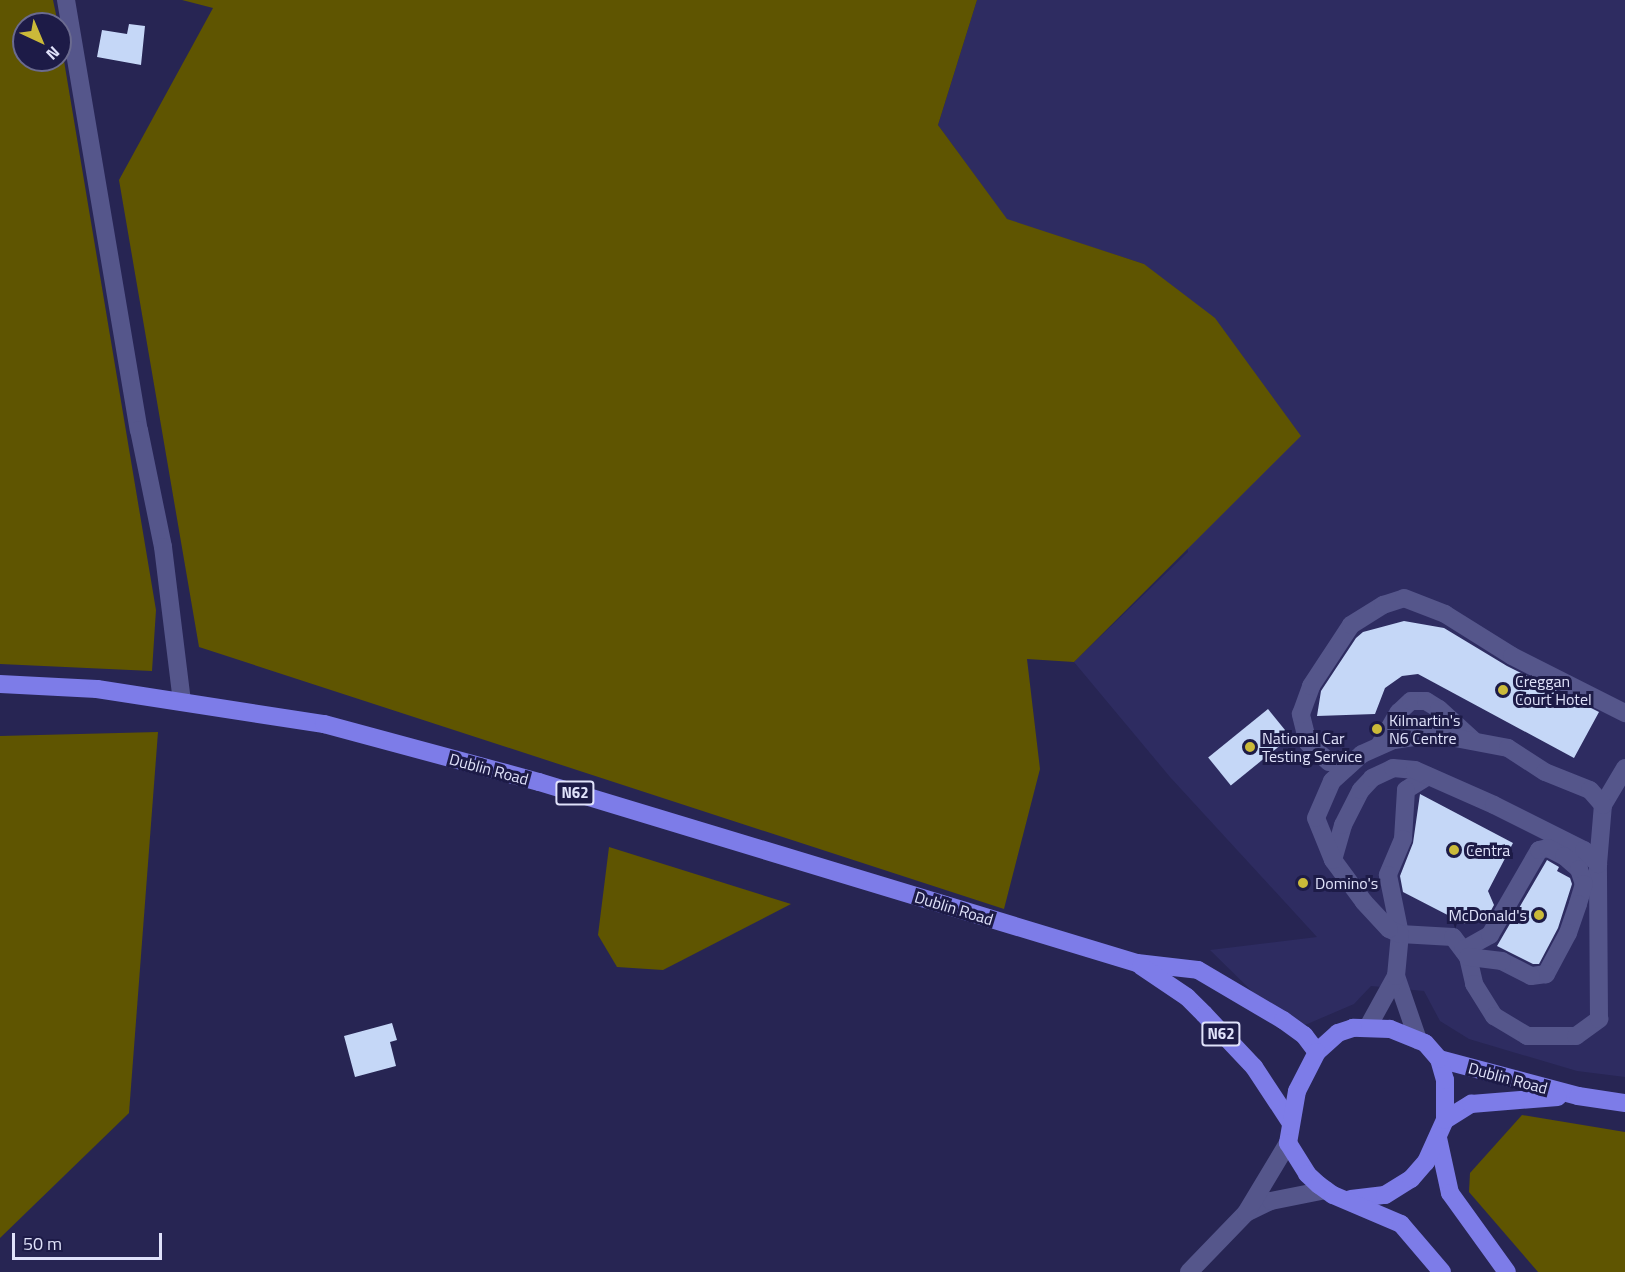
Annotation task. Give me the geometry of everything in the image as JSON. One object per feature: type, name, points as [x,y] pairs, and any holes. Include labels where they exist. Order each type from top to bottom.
[{"type":"main road","name":"Dublin Road","points":[[0,684],[97,689],[324,724],[539,782],[1137,963],[1198,970],[1283,1020],[1304,1035],[1317,1052]]},
{"type":"main road","name":"Dublin Road","points":[[1137,963],[1186,997],[1204,1014],[1254,1067],[1289,1120]]},
{"type":"main road","points":[[1351,1200],[1376,1198],[1411,1179],[1426,1162],[1445,1120],[1445,1080],[1439,1059],[1418,1040],[1369,1025],[1338,1033],[1317,1052],[1297,1091],[1289,1120],[1288,1143],[1307,1174],[1326,1190],[1401,1224],[1442,1272]]},
{"type":"main road","name":"Dublin Road","points":[[1439,1059],[1578,1096],[1625,1103]]},
{"type":"main road","name":"Dublin Road","points":[[1445,1120],[1471,1104],[1578,1096]]},
{"type":"main road","points":[[1438,1137],[1450,1193],[1507,1272]]},
{"type":"street","points":[[66,0],[139,430],[163,547],[182,702]]},
{"type":"street","points":[[1351,763],[1329,762],[1308,743],[1301,714],[1311,686],[1351,625],[1383,604],[1404,598],[1445,614],[1512,656],[1625,713]]},
{"type":"street","points":[[1379,746],[1399,712],[1411,701],[1426,701],[1439,709],[1473,740]]},
{"type":"street","points":[[1603,805],[1590,790],[1545,772],[1508,748],[1434,734],[1379,746],[1351,763],[1332,781],[1316,818],[1333,860],[1389,929],[1400,934],[1453,937],[1466,953],[1474,984],[1494,1016],[1527,1036],[1576,1036],[1599,1019],[1598,864],[1603,805],[1625,768]]},
{"type":"street","points":[[1333,860],[1343,825],[1372,778],[1393,768],[1428,776],[1584,850],[1598,864]]},
{"type":"street","points":[[1369,1025],[1396,976],[1400,934],[1388,875],[1403,839],[1406,790],[1428,776]]},
{"type":"street","points":[[1548,848],[1564,856],[1579,869],[1584,884],[1578,904],[1568,933],[1546,974],[1531,976],[1502,961],[1466,953],[1490,935],[1539,850],[1548,848]]},
{"type":"street","points":[[1396,976],[1418,1040]]},
{"type":"street","points":[[1189,1272],[1246,1213],[1288,1143]]},
{"type":"street","points":[[1246,1213],[1271,1201],[1326,1190]]},
{"type":"shaded area","points":[[0,0],[53,0],[56,12],[12,12],[12,72],[66,72],[156,610],[152,671],[0,664]]},
{"type":"shaded area","points":[[182,0],[977,0],[938,125],[1007,219],[1144,264],[1215,318],[1301,436],[1074,662],[1027,659],[1040,769],[1004,909],[199,647],[119,180],[213,8]]},
{"type":"shaded area","points":[[977,0],[1625,0],[1625,1077],[1577,1071],[1469,1039],[1440,1021],[1424,991],[1371,986],[1354,1004],[1305,1025],[1273,1012],[1210,950],[1317,937],[1170,777],[1074,662],[1188,552],[1144,264],[1007,220],[938,125]]},
{"type":"shaded area","points":[[158,732],[129,1113],[0,1238],[0,736]]},
{"type":"shaded area","points":[[609,847],[791,904],[663,970],[617,967],[598,935]]},
{"type":"shaded area","points":[[1522,1115],[1625,1132],[1625,1272],[1538,1272],[1469,1192],[1470,1173]]},
{"type":"building","points":[[129,24],[145,26],[141,65],[97,57],[102,30],[127,34]]},
{"type":"building","name":"Creggan Court Hotel","points":[[1404,621],[1444,628],[1507,666],[1599,712],[1574,758],[1418,674],[1402,676],[1385,688],[1375,714],[1317,716],[1321,691],[1356,638],[1363,632]]},
{"type":"building","name":"National Car Testing Service","points":[[1268,709],[1291,737],[1231,785],[1208,757]]},
{"type":"building","points":[[1420,794],[1513,843],[1488,891],[1494,905],[1488,916],[1465,924],[1403,892],[1400,876],[1413,843]]},
{"type":"building","name":"McDonald's","points":[[1547,860],[1559,867],[1557,871],[1570,878],[1572,884],[1558,928],[1539,964],[1533,964],[1497,946]]},
{"type":"building","points":[[392,1023],[397,1040],[390,1042],[396,1066],[355,1077],[344,1036]]},
{"type":"place","name":"Creggan Court Hotel","points":[[1503,690]]},
{"type":"place","name":"Kilmartin's N6 Centre","points":[[1377,729]]},
{"type":"place","name":"National Car Testing Service","points":[[1250,747]]},
{"type":"place","name":"Centra","points":[[1454,850]]},
{"type":"place","name":"Domino's","points":[[1303,883]]},
{"type":"place","name":"McDonald's","points":[[1539,915]]}]
